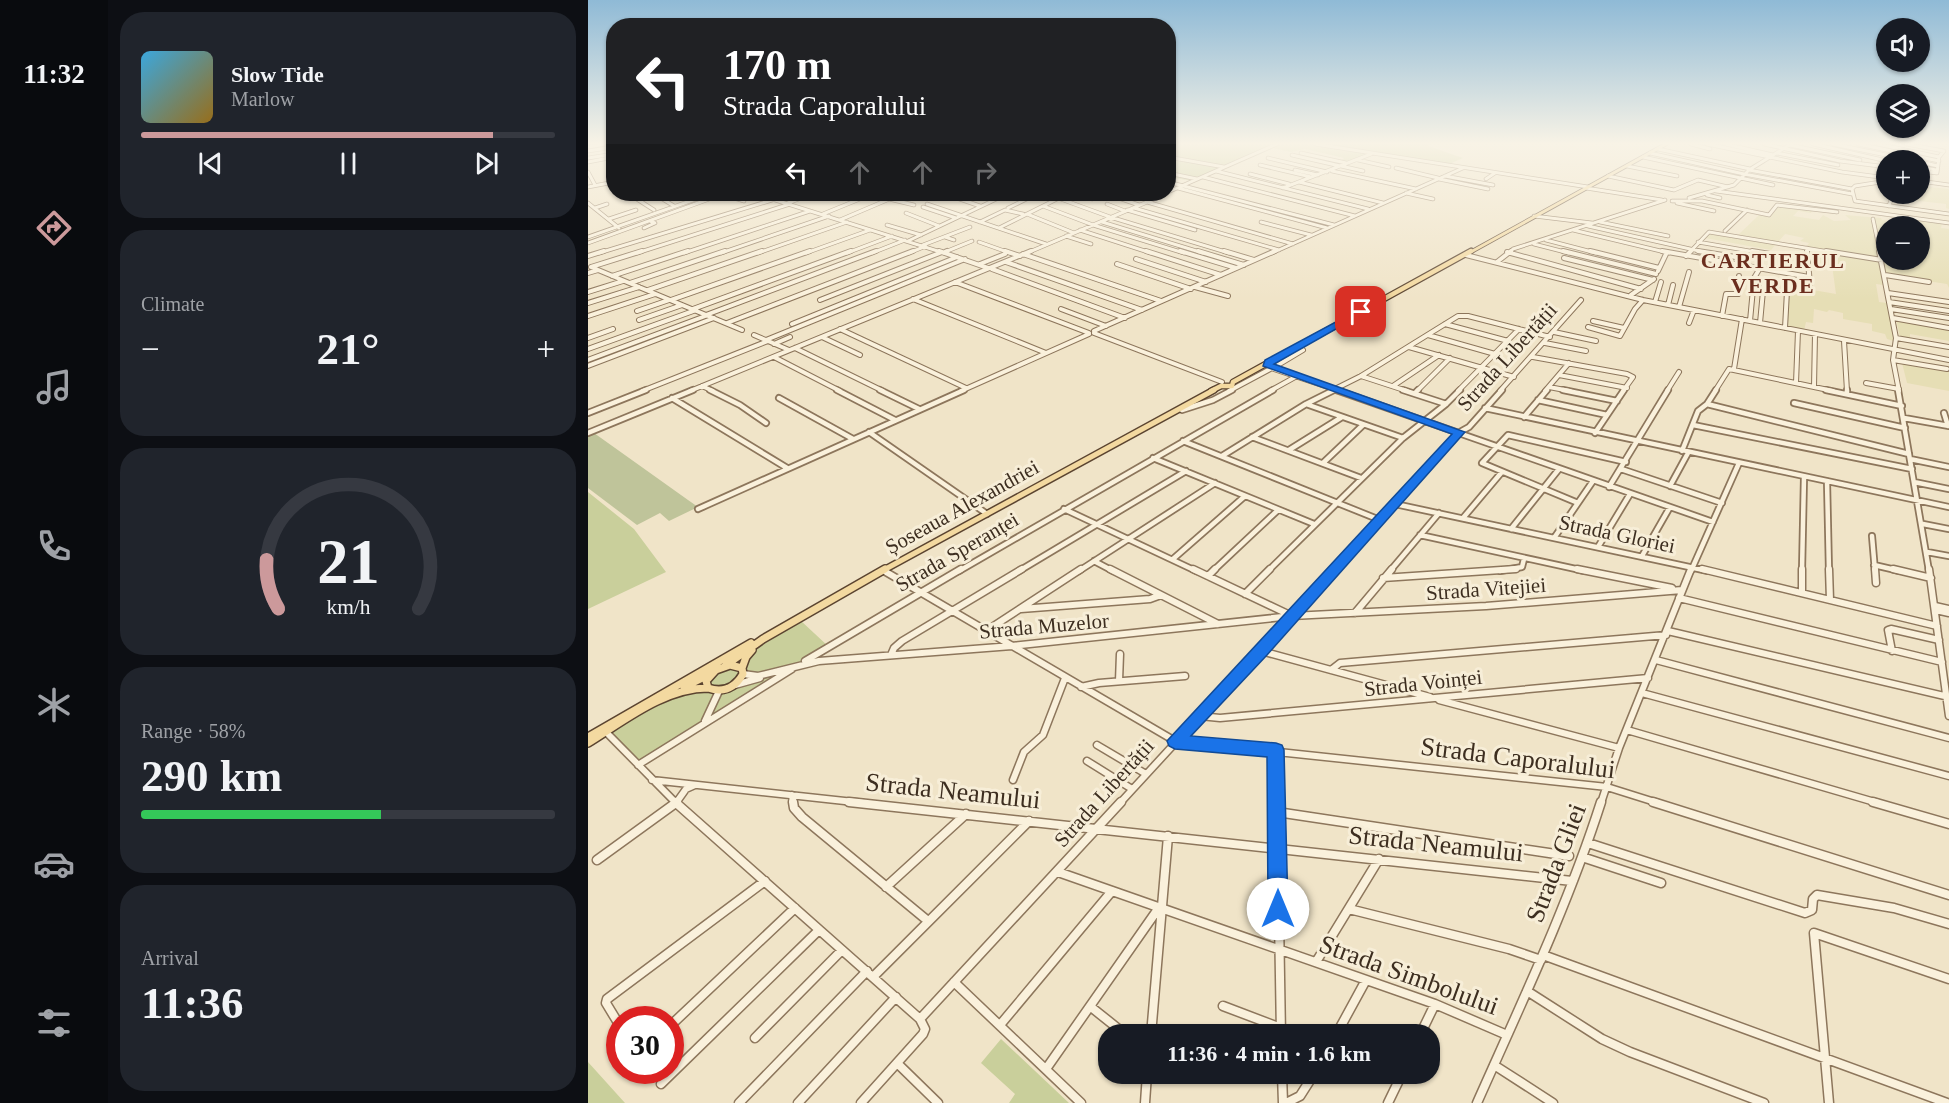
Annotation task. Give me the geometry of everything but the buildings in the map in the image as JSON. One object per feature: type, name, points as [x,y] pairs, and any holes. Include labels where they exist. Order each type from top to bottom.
[{"type":"main road","points":[[1222,385],[1232,386],[1232,382],[1572,195]]},
{"type":"main road","points":[[1232,382],[1252,372],[1271,367],[1296,348],[1500,235]]},
{"type":"main road","points":[[1245,382],[1252,372]]},
{"type":"main road","name":"Șoseaua Alexandriei","points":[[733,686],[743,671],[746,657],[759,646],[886,572],[1182,410],[1222,385]]},
{"type":"main road","name":"Șoseaua Alexandriei","points":[[712,673],[825,602],[1222,385]]},
{"type":"main road","points":[[588,737],[825,602]]},
{"type":"main road","points":[[724,666],[735,664],[743,671]]},
{"type":"main road","points":[[614,722],[712,673]]},
{"type":"main road","points":[[708,688],[706,681],[712,673]]},
{"type":"main road","points":[[588,743],[672,694],[693,688],[718,691],[733,686]]},
{"type":"street","points":[[1206,195],[1327,228]]},
{"type":"street","points":[[1224,195],[1334,225]]},
{"type":"street","points":[[1266,195],[1305,206]]},
{"type":"street","points":[[1272,195],[1355,216]]},
{"type":"street","points":[[1314,195],[1370,209]]},
{"type":"street","points":[[1354,195],[1384,203]]},
{"type":"street","points":[[698,509],[1401,195]]},
{"type":"street","points":[[1417,195],[1433,199]]},
{"type":"street","points":[[1638,195],[1713,211]]},
{"type":"street","points":[[1682,200],[1699,195]]},
{"type":"street","points":[[1711,195],[1720,198]]},
{"type":"street","points":[[1749,195],[1949,223]]},
{"type":"street","points":[[1853,195],[1856,201],[1949,214]]},
{"type":"street","points":[[1497,262],[1507,252],[1665,200]]},
{"type":"street","points":[[640,201],[654,210]]},
{"type":"street","points":[[666,201],[674,206]]},
{"type":"street","points":[[588,237],[688,201]]},
{"type":"street","points":[[588,243],[698,201]]},
{"type":"street","points":[[588,256],[767,201]]},
{"type":"street","points":[[780,201],[957,256],[1125,318]]},
{"type":"street","points":[[589,266],[796,201]]},
{"type":"street","points":[[823,214],[855,201]]},
{"type":"street","points":[[840,220],[884,201]]},
{"type":"street","points":[[897,201],[914,205]]},
{"type":"street","points":[[966,201],[981,206]]},
{"type":"street","points":[[588,360],[921,235],[992,201]]},
{"type":"street","points":[[1008,208],[1022,201]]},
{"type":"street","points":[[998,228],[1052,201]]},
{"type":"street","points":[[1066,201],[1110,217],[1254,260]]},
{"type":"street","points":[[1127,201],[1139,205]]},
{"type":"street","points":[[588,433],[1006,262],[1147,201],[1293,243]]},
{"type":"street","points":[[1672,201],[1702,201],[1769,215],[1777,205],[1837,212]]},
{"type":"street","points":[[589,204],[626,230]]},
{"type":"street","points":[[595,208],[607,204]]},
{"type":"street","points":[[1107,204],[1195,230]]},
{"type":"street","points":[[956,218],[925,205],[1047,244]]},
{"type":"street","points":[[1043,206],[1093,225],[1236,268]]},
{"type":"street","points":[[1133,207],[1279,250]]},
{"type":"street","points":[[609,219],[636,210]]},
{"type":"street","points":[[769,221],[808,210]]},
{"type":"street","points":[[612,276],[808,210]]},
{"type":"street","points":[[980,222],[1005,210],[1025,214],[1074,233]]},
{"type":"street","points":[[1725,231],[1747,210]]},
{"type":"street","points":[[906,213],[939,226]]},
{"type":"street","points":[[630,283],[830,216]]},
{"type":"street","points":[[1534,216],[1593,223]]},
{"type":"street","points":[[1872,219],[1876,235]]},
{"type":"street","points":[[644,228],[656,223],[650,221]]},
{"type":"street","points":[[1101,221],[1244,265]]},
{"type":"street","points":[[648,290],[847,222]]},
{"type":"street","points":[[1261,222],[1311,235]]},
{"type":"street","points":[[1599,222],[1668,236]]},
{"type":"street","points":[[887,225],[921,235]]},
{"type":"street","points":[[1586,226],[1692,250],[1742,258]]},
{"type":"street","points":[[726,323],[970,227]]},
{"type":"street","points":[[636,311],[872,229]]},
{"type":"street","points":[[1080,230],[1221,275]]},
{"type":"street","points":[[1573,230],[1686,256],[1809,277]]},
{"type":"street","points":[[847,231],[858,234]]},
{"type":"street","points":[[1686,256],[1707,233],[1876,259]]},
{"type":"street","points":[[588,349],[893,236]]},
{"type":"street","points":[[1066,236],[1091,244]]},
{"type":"street","points":[[945,237],[954,240]]},
{"type":"street","points":[[1780,243],[1785,238]]},
{"type":"street","points":[[1545,239],[1659,268]]},
{"type":"street","points":[[820,300],[972,242]]},
{"type":"street","points":[[979,242],[1161,302]]},
{"type":"street","points":[[1698,242],[1770,254]]},
{"type":"street","points":[[1532,243],[1656,274]]},
{"type":"street","points":[[1807,248],[1810,284]]},
{"type":"street","points":[[1507,252],[1641,289]]},
{"type":"street","points":[[1631,295],[1653,280],[1667,252]]},
{"type":"street","points":[[980,264],[1005,254]]},
{"type":"street","points":[[1466,255],[1631,295],[1643,300],[1949,360]]},
{"type":"street","points":[[792,324],[957,256]]},
{"type":"street","points":[[1564,258],[1653,280]]},
{"type":"street","points":[[588,413],[965,259]]},
{"type":"street","points":[[1136,259],[1206,282]]},
{"type":"street","points":[[1006,262],[1142,310]]},
{"type":"street","points":[[1117,264],[1193,288],[1228,296]]},
{"type":"street","points":[[589,266],[742,330]]},
{"type":"street","points":[[1750,321],[1754,278],[1760,268]]},
{"type":"street","points":[[588,273],[598,270]]},
{"type":"street","points":[[1884,270],[1897,347],[1893,360],[1923,524],[1949,716]]},
{"type":"street","points":[[1679,307],[1689,272]]},
{"type":"street","points":[[1885,275],[1929,282]]},
{"type":"street","points":[[1722,315],[1726,294],[1738,294],[1739,276]]},
{"type":"street","points":[[1760,323],[1764,280]]},
{"type":"street","points":[[588,292],[624,281]]},
{"type":"street","points":[[956,282],[1091,332],[1222,385]]},
{"type":"street","points":[[1655,302],[1661,282]]},
{"type":"street","points":[[1668,305],[1673,285]]},
{"type":"street","points":[[588,303],[639,287]]},
{"type":"street","points":[[1785,328],[1787,291]]},
{"type":"street","points":[[1888,293],[1949,302]]},
{"type":"street","points":[[588,316],[655,294]]},
{"type":"street","points":[[913,299],[1046,353]]},
{"type":"street","name":"Strada Libertății","points":[[920,1019],[1058,872],[1175,741],[1261,651],[1460,432],[1469,427],[1581,300]]},
{"type":"street","points":[[1588,327],[1620,336],[1643,300]]},
{"type":"street","points":[[1889,302],[1949,311]]},
{"type":"street","points":[[639,320],[682,305]]},
{"type":"street","points":[[1061,309],[1106,326]]},
{"type":"street","points":[[1891,309],[1949,318]]},
{"type":"street","points":[[1689,323],[1694,310]]},
{"type":"street","points":[[1222,456],[1306,404],[1361,376],[1458,316],[1464,315],[1550,337]]},
{"type":"street","points":[[588,366],[714,318]]},
{"type":"street","points":[[1893,318],[1949,328]]},
{"type":"street","points":[[1734,369],[1742,319]]},
{"type":"street","points":[[1593,321],[1624,328]]},
{"type":"street","points":[[1445,324],[1508,341]]},
{"type":"street","points":[[588,338],[613,329]]},
{"type":"street","points":[[840,329],[966,388]]},
{"type":"street","points":[[1245,594],[1403,438],[1446,404],[1519,329]]},
{"type":"street","points":[[1796,383],[1798,331]]},
{"type":"street","points":[[1554,332],[1596,341]]},
{"type":"street","points":[[1814,387],[1815,334]]},
{"type":"street","points":[[754,335],[792,349],[920,409]]},
{"type":"street","points":[[1428,335],[1495,354]]},
{"type":"street","points":[[774,344],[790,337]]},
{"type":"street","points":[[822,337],[860,355]]},
{"type":"street","points":[[1896,338],[1949,347]]},
{"type":"street","points":[[1844,341],[1847,394]]},
{"type":"street","points":[[1545,343],[1586,351]]},
{"type":"street","points":[[1409,347],[1514,377]]},
{"type":"street","points":[[1393,386],[1439,356]]},
{"type":"street","points":[[774,357],[895,420]]},
{"type":"street","points":[[1533,357],[1629,375],[1633,379],[1595,433]]},
{"type":"street","points":[[1414,393],[1450,358]]},
{"type":"street","points":[[1893,360],[1947,369]]},
{"type":"street","points":[[1524,417],[1569,363]]},
{"type":"street","points":[[1182,410],[1208,402],[1271,367],[1426,419],[1559,470],[1713,522]]},
{"type":"street","points":[[1670,486],[1685,452],[1698,411],[1707,404],[1726,370],[1734,369],[1902,406]]},
{"type":"street","points":[[1609,487],[1679,372]]},
{"type":"street","points":[[1559,375],[1627,388]]},
{"type":"street","name":"Strada Speranței","points":[[638,765],[921,592],[1297,376]]},
{"type":"street","points":[[1361,376],[1446,404]]},
{"type":"street","points":[[866,380],[920,409]]},
{"type":"street","points":[[1866,382],[1899,389]]},
{"type":"street","points":[[702,386],[740,405],[766,423]]},
{"type":"street","points":[[1549,387],[1617,401]]},
{"type":"street","points":[[672,398],[787,468]]},
{"type":"street","points":[[779,398],[853,439]]},
{"type":"street","points":[[1538,400],[1607,415]]},
{"type":"street","points":[[1794,403],[1905,428]]},
{"type":"street","points":[[1306,404],[1403,438]]},
{"type":"street","points":[[1707,404],[1949,467]]},
{"type":"street","points":[[1485,408],[1949,507]]},
{"type":"street","points":[[1904,418],[1948,426],[1944,413]]},
{"type":"street","points":[[1289,450],[1342,417]]},
{"type":"street","points":[[1323,463],[1363,425]]},
{"type":"street","points":[[1693,425],[1912,469]]},
{"type":"street","points":[[869,432],[987,514]]},
{"type":"street","points":[[1578,503],[1482,465],[1506,436],[1512,435],[1626,462]]},
{"type":"street","points":[[1252,436],[1361,478]]},
{"type":"street","points":[[1183,441],[1380,520]]},
{"type":"street","points":[[1153,458],[1314,524]]},
{"type":"street","points":[[1692,567],[1739,463]]},
{"type":"street","points":[[1511,529],[1559,470]]},
{"type":"street","points":[[1621,470],[1722,504]]},
{"type":"street","points":[[891,655],[897,644],[951,610],[1186,471]]},
{"type":"street","points":[[1463,518],[1501,473]]},
{"type":"street","points":[[1802,593],[1804,477]]},
{"type":"street","points":[[1554,538],[1593,481]]},
{"type":"street","points":[[1827,482],[1830,600]]},
{"type":"street","points":[[1914,482],[1949,489]]},
{"type":"street","points":[[986,631],[1215,483]]},
{"type":"street","points":[[1598,547],[1630,494]]},
{"type":"street","points":[[1173,559],[1245,496]]},
{"type":"street","name":"Strada Gloriei","points":[[1395,504],[1692,567],[1937,626]]},
{"type":"street","points":[[1642,556],[1670,507]]},
{"type":"street","points":[[1064,509],[1293,616]]},
{"type":"street","points":[[1208,576],[1278,510]]},
{"type":"street","points":[[1355,614],[1439,513]]},
{"type":"street","points":[[1923,524],[1949,529]]},
{"type":"street","points":[[1420,535],[1681,594],[1892,651],[1942,662]]},
{"type":"street","points":[[1872,536],[1876,584]]},
{"type":"street","points":[[1927,552],[1949,556]]},
{"type":"street","points":[[1383,578],[1514,570],[1522,567],[1524,560]]},
{"type":"street","points":[[1094,561],[1219,625]]},
{"type":"street","points":[[1874,565],[1931,578]]},
{"type":"street","name":"Strada Gliei","points":[[1477,1103],[1542,957],[1588,843],[1619,748],[1692,567]]},
{"type":"street","points":[[886,572],[1175,741]]},
{"type":"street","name":"Strada Vitejiei","points":[[1293,616],[1681,594]]},
{"type":"street","points":[[1019,609],[1150,599],[1161,595]]},
{"type":"street","points":[[1267,619],[1274,612],[1273,607]]},
{"type":"street","points":[[1935,608],[1949,611]]},
{"type":"street","name":"Strada Muzelor","points":[[799,665],[819,660],[1012,646],[1293,616]]},
{"type":"street","points":[[1892,651],[1888,630],[1891,629],[1939,640]]},
{"type":"street","points":[[1331,670],[1340,663],[1667,633],[1948,697]]},
{"type":"street","points":[[1647,636],[1661,648]]},
{"type":"street","points":[[1261,651],[1619,748]]},
{"type":"street","points":[[1119,681],[1120,654]]},
{"type":"street","points":[[1656,660],[1949,738]]},
{"type":"street","points":[[743,671],[758,676],[799,665]]},
{"type":"street","points":[[733,686],[799,665]]},
{"type":"street","points":[[1082,687],[1119,681],[1185,676]]},
{"type":"street","points":[[1013,780],[1024,752],[1044,735],[1065,678]]},
{"type":"street","name":"Strada Voinței","points":[[1200,716],[1220,718],[1648,678]]},
{"type":"street","points":[[705,723],[718,691]]},
{"type":"street","points":[[1642,693],[1949,776]]},
{"type":"street","points":[[1627,730],[1949,824]]},
{"type":"street","points":[[603,734],[676,803],[920,1019],[925,1029],[861,1103]]},
{"type":"street","name":"Strada Caporalului","points":[[1175,741],[1607,787],[1949,895]]},
{"type":"street","points":[[1097,746],[1146,774]]},
{"type":"street","points":[[1276,750],[1281,1024]]},
{"type":"street","points":[[1087,761],[1132,789]]},
{"type":"street","name":"Strada Neamului","points":[[652,780],[1572,881]]},
{"type":"street","points":[[597,860],[676,803],[687,789],[696,784]]},
{"type":"street","points":[[792,795],[795,808],[802,817],[928,921]]},
{"type":"street","points":[[1277,812],[1569,856]]},
{"type":"street","points":[[886,887],[966,814]]},
{"type":"street","points":[[739,1103],[1029,820]]},
{"type":"street","points":[[1151,1024],[1168,836]]},
{"type":"street","points":[[1588,843],[1805,913],[1812,910],[1813,899],[1817,895],[1894,908],[1949,924]]},
{"type":"street","points":[[1582,857],[1661,883]]},
{"type":"street","points":[[1316,962],[1379,859]]},
{"type":"street","name":"Strada Simbolului","points":[[1058,872],[1435,1004],[1507,1035]]},
{"type":"street","points":[[608,1006],[607,999],[765,881]]},
{"type":"street","points":[[1000,1025],[1112,891]]},
{"type":"street","points":[[1046,1069],[1160,906]]},
{"type":"street","points":[[684,1013],[795,908]]},
{"type":"street","points":[[1349,909],[1542,957],[1947,1103]]},
{"type":"street","points":[[684,1062],[819,930]]},
{"type":"street","points":[[1829,1103],[1814,933],[1949,979]]},
{"type":"street","points":[[755,1038],[842,950]]},
{"type":"street","points":[[1342,1024],[1366,980]]},
{"type":"street","points":[[954,982],[1081,1103]]},
{"type":"street","points":[[1527,991],[1602,1040],[1630,1053],[1764,1103]]},
{"type":"street","points":[[798,1103],[896,998]]},
{"type":"street","points":[[1425,1024],[1435,1004]]},
{"type":"street","points":[[1223,1006],[1263,1024]]},
{"type":"street","points":[[1091,1007],[1112,1024]]},
{"type":"street","points":[[897,1063],[938,1103]]},
{"type":"street","points":[[1494,1065],[1553,1103]]},
{"type":"street","points":[[1145,1103],[1146,1084]]},
{"type":"street","points":[[1283,1084],[1284,1103],[1293,1102],[1301,1096],[1308,1084]]},
{"type":"street","points":[[1388,1103],[1397,1084]]},
{"type":"shaded area","points":[[1930,195],[1949,195],[1949,209],[1946,208],[1946,204],[1930,202]]},
{"type":"shaded area","points":[[1777,206],[1813,209],[1811,213],[1798,211],[1793,216],[1819,220],[1823,215],[1834,221],[1851,220],[1845,215],[1876,218],[1876,270],[1930,270],[1930,221],[1942,223],[1941,228],[1949,229],[1949,288],[1947,284],[1881,274],[1883,285],[1876,284],[1879,302],[1887,303],[1894,341],[1887,339],[1885,334],[1872,331],[1872,324],[1843,319],[1843,313],[1829,310],[1827,312],[1814,309],[1813,323],[1806,322],[1804,331],[1786,327],[1790,286],[1836,294],[1832,265],[1818,263],[1816,249],[1806,247],[1809,243],[1800,241],[1804,238],[1785,234],[1771,250],[1705,238],[1710,233],[1736,237],[1760,214],[1771,216]]},
{"type":"shaded area","points":[[1896,319],[1949,328],[1949,341],[1910,334],[1910,339],[1900,338]]},
{"type":"shaded area","points":[[1902,363],[1949,371],[1949,391],[1907,383]]},
{"type":"green space","points":[[594,433],[698,507],[669,521],[660,513],[637,525],[588,488],[588,435]]},
{"type":"green space","points":[[588,492],[634,529],[666,572],[588,609]]},
{"type":"green space","points":[[800,620],[829,647],[638,765],[606,732],[659,702],[708,688],[712,673],[739,666],[750,653]]},
{"type":"green space","points":[[1001,1039],[1069,1103],[1009,1103],[1015,1094],[981,1063]]},
{"type":"green space","points":[[588,1062],[625,1103],[588,1103]]},
{"type":"district","name":"CARTIERUL VERDE","points":[[1773,272]]},
{"type":"route","points":[[1278,909],[1276,750],[1175,741],[1261,651],[1460,432],[1268,366],[1268,363],[1361,312]]}]
